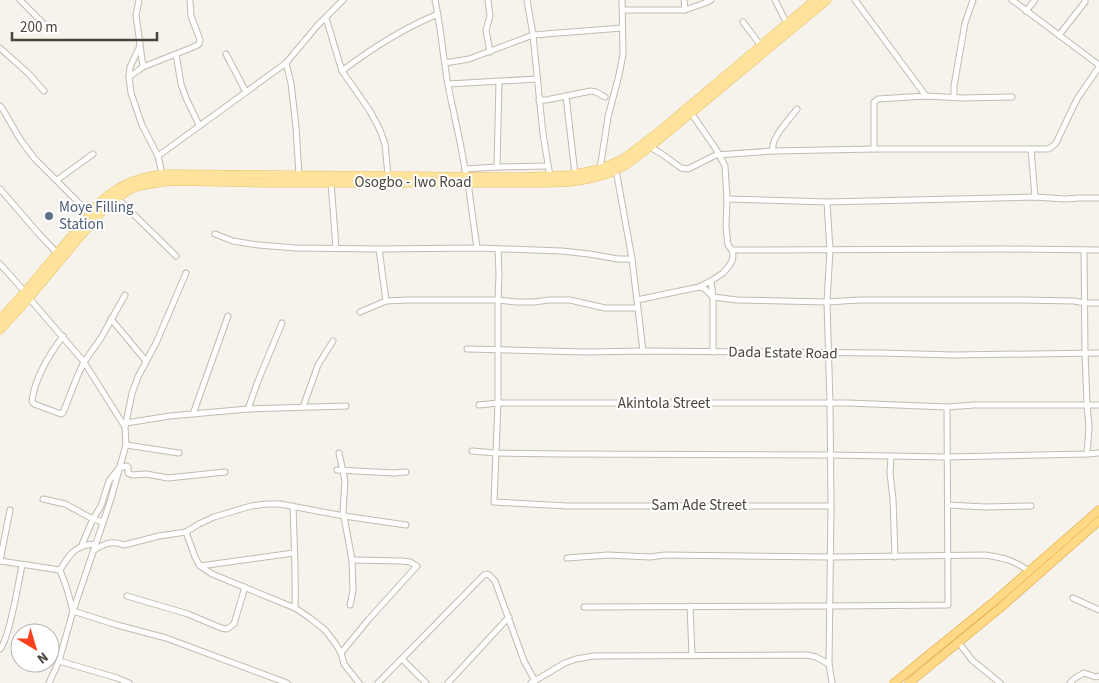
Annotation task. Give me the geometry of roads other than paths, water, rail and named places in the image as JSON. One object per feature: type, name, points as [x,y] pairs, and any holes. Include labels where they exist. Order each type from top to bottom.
[{"type":"highway","points":[[894,683],[996,600],[1099,510]]},
{"type":"highway","points":[[909,683],[959,643],[1099,521]]},
{"type":"main road","name":"Osogbo - Iwo Road","points":[[0,330],[57,253],[100,202],[109,194],[130,182],[162,174],[550,176],[600,169],[623,159],[643,144],[815,0]]},
{"type":"main road","name":"Osogbo - Iwo Road","points":[[0,319],[27,295],[106,207],[131,189],[140,186],[170,181],[331,182],[466,176],[545,183],[589,179],[616,170],[650,147],[827,0]]},
{"type":"street","points":[[20,0],[50,30]]},
{"type":"street","points":[[139,0],[136,15],[143,67]]},
{"type":"street","points":[[129,77],[143,67],[198,44],[200,40],[191,16],[190,0]]},
{"type":"street","points":[[158,156],[286,63],[343,0]]},
{"type":"street","points":[[436,0],[448,84],[466,176],[477,248]]},
{"type":"street","points":[[488,0],[490,16],[486,30],[490,52]]},
{"type":"street","points":[[527,0],[533,35],[547,166],[550,176]]},
{"type":"street","points":[[600,169],[608,117],[618,82],[623,54],[622,0]]},
{"type":"street","points":[[684,0],[685,10]]},
{"type":"street","points":[[623,10],[685,10],[711,0]]},
{"type":"street","points":[[775,0],[787,24]]},
{"type":"street","points":[[855,0],[926,96]]},
{"type":"street","points":[[954,97],[954,86],[965,23],[973,0]]},
{"type":"street","points":[[650,147],[684,169],[688,169],[716,155],[772,151],[1048,149],[1056,143],[1077,99],[1099,66],[1012,0]]},
{"type":"street","points":[[1026,11],[1035,0]]},
{"type":"street","points":[[1058,35],[1085,0]]},
{"type":"street","points":[[342,71],[385,41],[438,14]]},
{"type":"street","points":[[326,18],[342,71],[370,110],[380,130],[385,144],[388,176]]},
{"type":"street","points":[[743,22],[761,46]]},
{"type":"street","points":[[445,63],[469,59],[533,35],[622,28]]},
{"type":"street","points":[[140,46],[130,67],[131,93],[142,125],[158,156],[162,174]]},
{"type":"street","points":[[0,48],[44,91]]},
{"type":"street","points":[[176,54],[181,84],[199,125]]},
{"type":"street","points":[[226,54],[246,92]]},
{"type":"street","points":[[286,63],[291,83],[299,175]]},
{"type":"street","points":[[448,84],[537,79]]},
{"type":"street","points":[[497,167],[499,82]]},
{"type":"street","points":[[539,100],[591,91],[605,97]]},
{"type":"street","points":[[566,96],[575,174]]},
{"type":"street","points":[[874,149],[874,102],[878,99],[926,96],[1012,97]]},
{"type":"street","points":[[0,106],[20,140],[34,158],[90,214]]},
{"type":"street","points":[[772,151],[772,146],[778,134],[797,109]]},
{"type":"street","points":[[637,300],[699,287],[723,273],[732,261],[732,250],[728,245],[726,227],[725,166],[720,155],[691,113]]},
{"type":"street","points":[[1031,149],[1034,197]]},
{"type":"street","points":[[56,180],[93,154]]},
{"type":"street","points":[[466,176],[497,167],[547,166]]},
{"type":"street","points":[[616,170],[632,259],[643,351]]},
{"type":"street","points":[[331,182],[336,248]]},
{"type":"street","points":[[0,189],[38,234],[57,253]]},
{"type":"street","points":[[727,199],[827,202],[1034,197],[1064,199],[1099,198]]},
{"type":"street","points":[[117,198],[176,256]]},
{"type":"street","points":[[827,202],[830,250],[827,302],[831,506],[829,664],[832,683]]},
{"type":"street","points":[[215,234],[233,241],[296,248],[477,248],[562,251],[618,260],[632,259]]},
{"type":"street","points":[[379,249],[386,301]]},
{"type":"street","points":[[496,453],[498,403],[498,249]]},
{"type":"street","points":[[732,250],[1099,250]]},
{"type":"street","points":[[1084,250],[1086,404],[1089,427],[1087,454]]},
{"type":"street","points":[[0,264],[84,362],[126,425]]},
{"type":"street","points":[[60,657],[82,580],[103,522],[126,445],[126,425],[132,393],[186,273]]},
{"type":"street","points":[[711,281],[713,297],[713,352]]},
{"type":"street","points":[[699,287],[705,289],[713,297],[737,300],[827,302],[860,300],[1022,300],[1099,303]]},
{"type":"street","points":[[63,336],[45,364],[32,396],[34,404],[62,414],[84,362],[101,338],[125,295]]},
{"type":"street","points":[[360,312],[386,301],[407,300],[498,300],[516,302],[570,300],[606,308],[638,308]]},
{"type":"street","points":[[193,414],[228,316]]},
{"type":"street","points":[[111,319],[146,361]]},
{"type":"street","points":[[248,409],[282,323]]},
{"type":"street","points":[[304,407],[318,365],[333,341]]},
{"type":"street","name":"Dada Estate Road","points":[[467,349],[586,352],[954,355],[1099,353]]},
{"type":"street","name":"Akintola Street","points":[[479,405],[498,403],[848,403],[947,407],[974,405],[1099,405]]},
{"type":"street","points":[[126,425],[170,416],[248,409],[346,406]]},
{"type":"street","points":[[584,607],[948,604],[947,407]]},
{"type":"street","points":[[126,445],[179,453]]},
{"type":"street","points":[[472,451],[496,453],[891,456],[1099,453]]},
{"type":"street","points":[[339,453],[340,470],[345,481],[343,512],[352,560],[353,591],[350,605]]},
{"type":"street","name":"Sam Ade Street","points":[[496,453],[494,502],[567,506],[831,506]]},
{"type":"street","points":[[891,456],[890,473],[895,557]]},
{"type":"street","points":[[60,570],[69,556],[81,547],[101,506],[109,481],[119,468],[127,466],[128,473],[132,475],[146,474],[168,478],[225,472]]},
{"type":"street","points":[[340,470],[406,472]]},
{"type":"street","points":[[43,499],[65,504],[93,519],[103,522]]},
{"type":"street","points":[[81,547],[94,547],[105,543],[120,543],[124,545],[159,536],[186,532],[214,517],[251,506],[280,504],[406,525]]},
{"type":"street","points":[[948,505],[985,507],[1031,506]]},
{"type":"street","points":[[293,506],[296,581],[295,608]]},
{"type":"street","points":[[10,510],[0,561],[60,570]]},
{"type":"street","points":[[186,532],[200,566],[212,574],[295,608],[325,630],[341,653],[344,664],[359,683]]},
{"type":"street","points":[[97,538],[105,543]]},
{"type":"street","points":[[200,566],[294,554]]},
{"type":"street","points":[[567,558],[608,555],[650,557],[665,555],[985,556],[1006,558],[1018,563],[1029,571]]},
{"type":"street","points":[[341,653],[417,566],[402,560],[352,560]]},
{"type":"street","points":[[0,649],[4,645],[22,565]]},
{"type":"street","points":[[60,570],[73,611]]},
{"type":"street","points":[[378,683],[484,575],[490,575],[495,581],[533,682],[565,663],[594,656],[806,656],[816,657],[829,664]]},
{"type":"street","points":[[127,596],[188,614],[227,629],[234,624],[245,587]]},
{"type":"street","points":[[1073,598],[1099,610]]},
{"type":"street","points":[[690,606],[692,655]]},
{"type":"street","points":[[73,611],[166,638],[287,683]]},
{"type":"street","points":[[448,683],[509,617]]},
{"type":"street","points":[[959,643],[972,660],[1000,683]]},
{"type":"street","points":[[402,659],[426,683]]},
{"type":"street","points":[[60,661],[129,683]]},
{"type":"street","points":[[1070,683],[1084,672],[1096,677],[1099,676]]},
{"type":"street","points":[[348,683],[354,677]]},
{"type":"place","name":"Moye Filling Station","points":[[49,216]]}]
